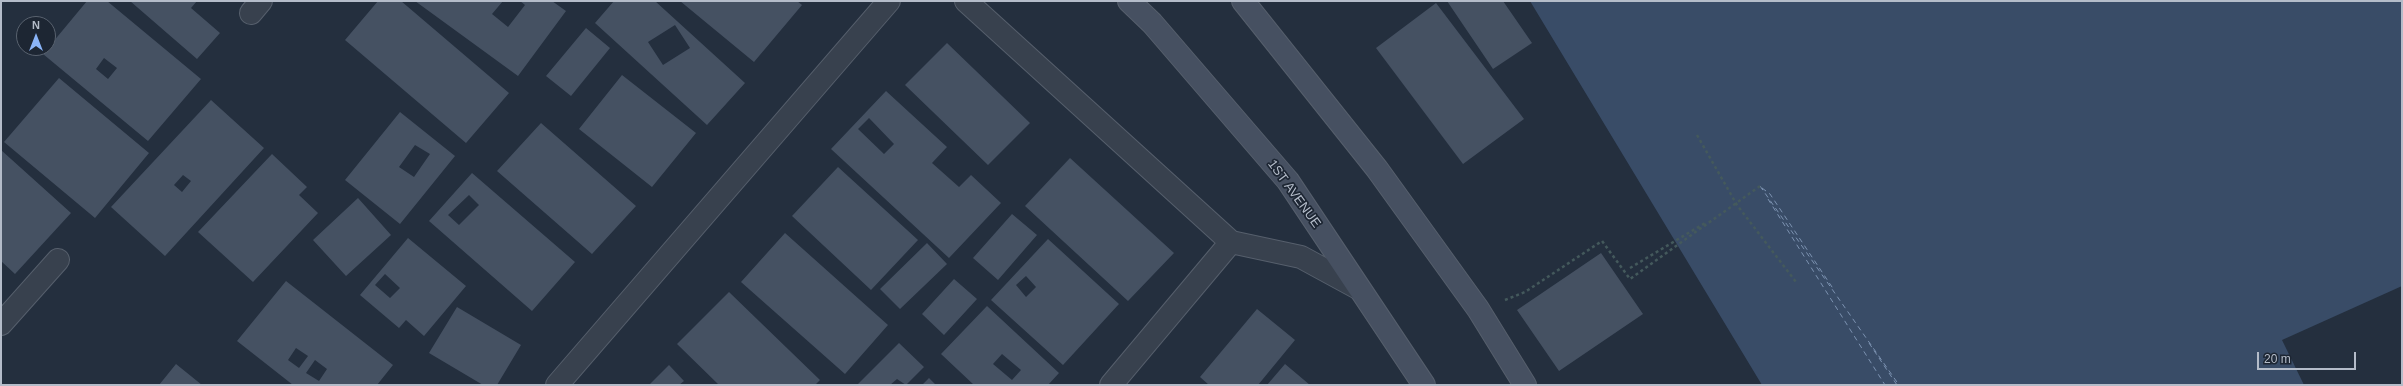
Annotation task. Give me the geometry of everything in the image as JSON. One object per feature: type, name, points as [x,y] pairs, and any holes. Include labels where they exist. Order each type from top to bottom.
[{"type":"main road","name":"1ST AVENUE","points":[[1129,1],[1152,23],[1288,181],[1424,385]]},
{"type":"main road","points":[[1243,1],[1377,169],[1478,309],[1525,385]]},
{"type":"street","points":[[557,385],[888,1]]},
{"type":"street","points":[[966,1],[1231,242],[1301,257],[1358,288]]},
{"type":"street","points":[[1111,385],[1231,242]]},
{"type":"street","points":[[1,324],[58,260]]},
{"type":"path","points":[[1697,135],[1737,205],[1796,282]]},
{"type":"path","points":[[1478,309],[1525,292],[1602,241],[1630,279],[1760,186]]},
{"type":"path","points":[[1630,268],[1737,205]]},
{"type":"water","points":[[1530,1],[2402,1],[2402,286],[2282,340],[2304,385],[1762,385]]},
{"type":"building","points":[[87,1],[107,1],[201,79],[148,141],[45,56],[56,56],[56,38]],"holes":[[[104,58],[117,68],[108,79],[96,69]]]},
{"type":"building","points":[[130,1],[197,1],[191,8],[220,33],[197,59]]},
{"type":"building","points":[[378,1],[401,1],[509,93],[466,143],[345,40]]},
{"type":"building","points":[[415,1],[503,1],[492,14],[508,27],[525,5],[520,1],[552,1],[566,11],[518,76]]},
{"type":"building","points":[[614,1],[655,1],[745,83],[707,125],[595,23]],"holes":[[[675,25],[690,48],[663,65],[648,42]]]},
{"type":"building","points":[[680,1],[797,1],[802,5],[754,62]]},
{"type":"building","points":[[1447,1],[1503,1],[1532,43],[1493,69]]},
{"type":"building","points":[[1436,3],[1524,119],[1463,164],[1376,48]]},
{"type":"building","points":[[586,28],[610,48],[571,96],[546,76]]},
{"type":"building","points":[[947,43],[1030,123],[988,165],[905,85]]},
{"type":"building","points":[[622,75],[696,133],[652,187],[579,129]]},
{"type":"building","points":[[59,78],[149,153],[95,218],[4,142]]},
{"type":"building","points":[[886,91],[947,147],[932,163],[959,187],[971,175],[1001,203],[949,258],[831,149]],"holes":[[[869,118],[894,144],[884,154],[858,129]]]},
{"type":"building","points":[[211,100],[264,148],[165,256],[111,207]],"holes":[[[183,175],[191,181],[182,192],[174,185]]]},
{"type":"building","points":[[400,112],[455,156],[400,224],[345,180]],"holes":[[[415,145],[430,154],[414,177],[399,167]]]},
{"type":"building","points":[[541,123],[636,206],[592,254],[497,171]]},
{"type":"building","points":[[1,150],[71,213],[15,274],[1,261]]},
{"type":"building","points":[[272,154],[307,187],[299,195],[318,213],[253,282],[198,232]]},
{"type":"building","points":[[1070,158],[1174,253],[1128,301],[1025,206]]},
{"type":"building","points":[[838,167],[918,240],[871,290],[792,216]]},
{"type":"building","points":[[472,173],[575,262],[532,311],[429,221]],"holes":[[[469,195],[479,205],[459,225],[448,215]]]},
{"type":"building","points":[[358,198],[391,235],[346,276],[313,240]]},
{"type":"building","points":[[1012,214],[1037,235],[998,280],[973,258]]},
{"type":"building","points":[[785,233],[888,325],[845,374],[741,282]]},
{"type":"building","points":[[408,238],[466,286],[424,336],[406,320],[399,328],[360,295]],"holes":[[[385,274],[400,288],[390,298],[375,285]]]},
{"type":"building","points":[[1048,239],[1119,304],[1063,365],[991,300]],"holes":[[[1026,276],[1036,287],[1026,297],[1016,285]]]},
{"type":"building","points":[[927,243],[947,264],[900,309],[880,289]]},
{"type":"building","points":[[1601,253],[1643,314],[1559,371],[1517,310]]},
{"type":"building","points":[[954,279],[977,299],[944,335],[922,314]]},
{"type":"building","points":[[286,281],[393,365],[377,385],[293,385],[237,341]],"holes":[[[296,348],[308,356],[299,368],[288,360]],[[315,360],[327,369],[319,381],[306,373]]]},
{"type":"building","points":[[729,292],[820,380],[815,385],[719,385],[677,344]]},
{"type":"building","points":[[987,306],[1059,373],[1048,385],[974,385],[941,354]],"holes":[[[1002,354],[1021,370],[1012,380],[993,364]]]},
{"type":"building","points":[[457,307],[521,345],[497,385],[483,385],[429,353]]},
{"type":"building","points":[[1257,309],[1295,340],[1258,385],[1209,385],[1200,377]]},
{"type":"building","points":[[899,343],[924,367],[906,385],[897,379],[890,385],[857,385]]},
{"type":"building","points":[[176,364],[202,385],[159,385]]},
{"type":"building","points":[[1285,364],[1310,385],[1267,385]]},
{"type":"building","points":[[669,365],[684,381],[679,385],[649,385]]},
{"type":"building","points":[[929,378],[936,385],[922,385]]},
{"type":"ferry route","points":[[1760,186],[1899,385]]},
{"type":"ferry route","points":[[1762,188],[1770,194],[1834,290]]},
{"type":"ferry route","points":[[1768,199],[1885,385]]},
{"type":"ferry route","points":[[1869,343],[1897,385]]}]
